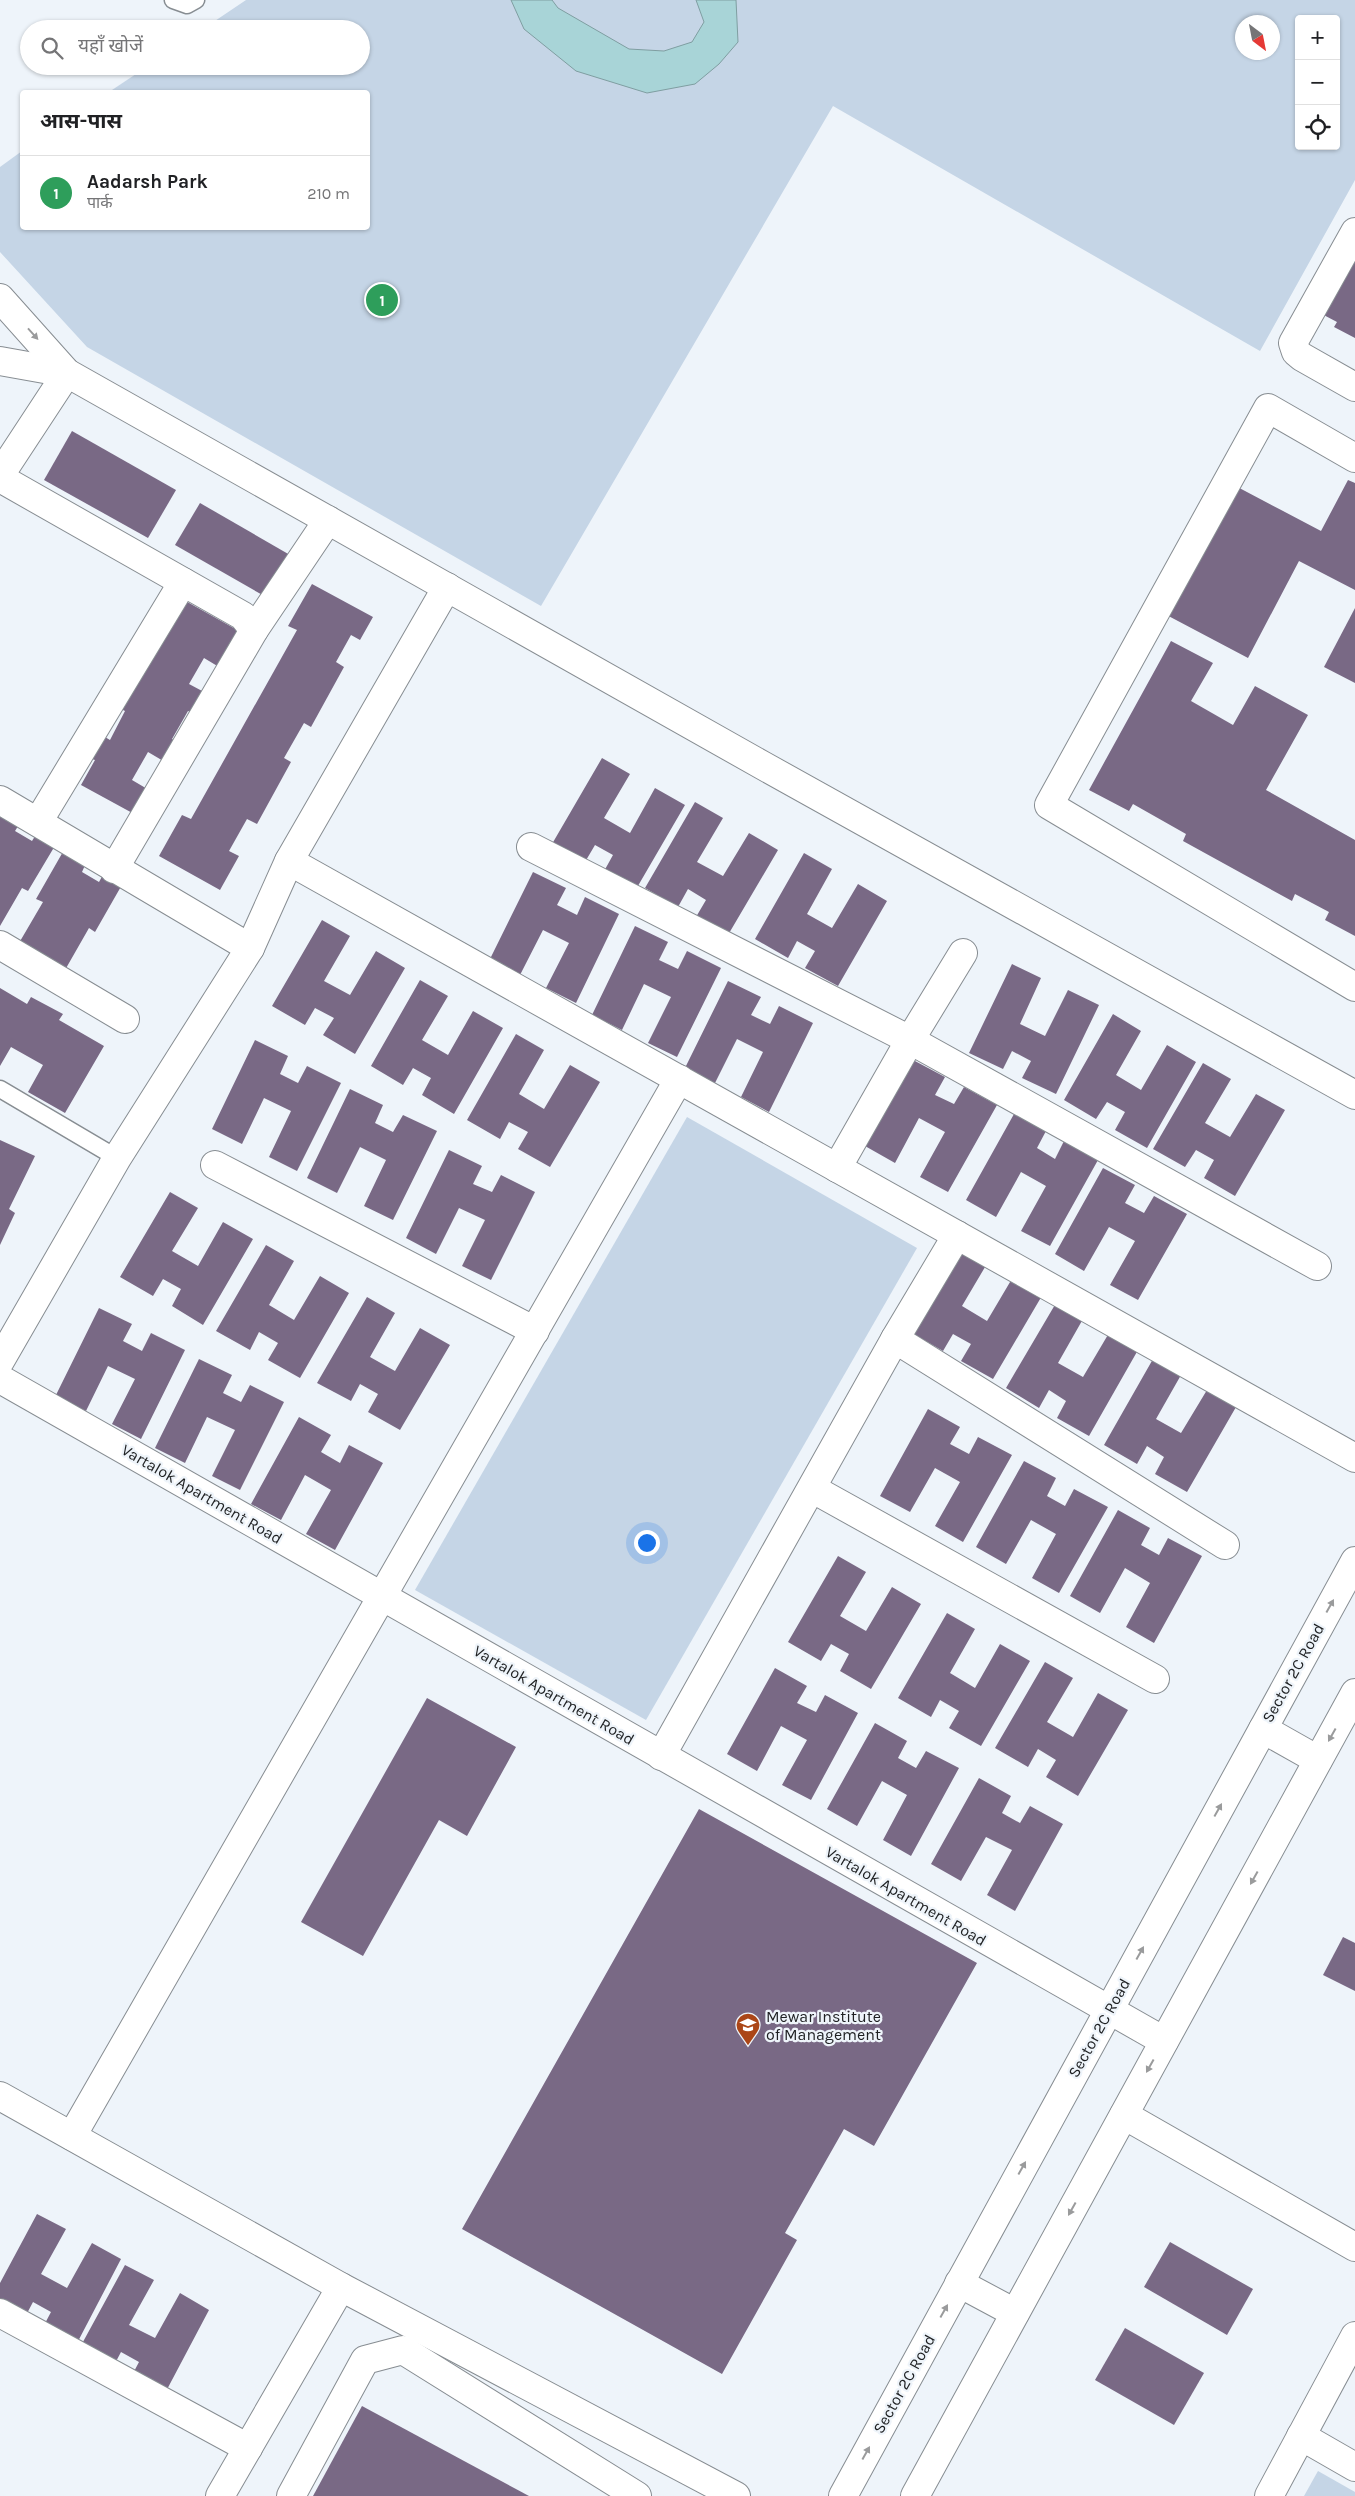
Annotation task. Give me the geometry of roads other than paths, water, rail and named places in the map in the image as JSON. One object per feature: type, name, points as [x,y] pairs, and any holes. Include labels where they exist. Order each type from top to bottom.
[{"type":"street","points":[[1353,380],[1302,357],[1296,352],[1293,343],[1355,232]]},
{"type":"street","points":[[0,298],[67,372],[1355,1095]]},
{"type":"street","points":[[0,361],[67,372]]},
{"type":"street","points":[[67,372],[0,476],[243,616],[254,630]]},
{"type":"street","points":[[1355,458],[1268,408],[1049,805],[1355,987]]},
{"type":"street","points":[[114,869],[254,630],[328,520]]},
{"type":"street","points":[[38,822],[182,582]]},
{"type":"street","points":[[0,1361],[117,1158],[250,948],[289,861],[447,587]]},
{"type":"street","points":[[0,800],[250,948]]},
{"type":"street","points":[[531,847],[910,1040],[1317,1266]]},
{"type":"street","points":[[289,861],[1355,1458]]},
{"type":"street","points":[[0,945],[125,1019]]},
{"type":"street","points":[[837,1168],[910,1040],[963,953]]},
{"type":"street","points":[[72,2136],[678,1079]]},
{"type":"street","points":[[215,1164],[535,1331]]},
{"type":"street","points":[[661,1756],[895,1339],[957,1235]]},
{"type":"street","points":[[895,1339],[1225,1545]]},
{"type":"street","name":"Vartalok Apartment Road","points":[[0,1379],[1108,2011],[1164,2041]]},
{"type":"street","points":[[813,1488],[1155,1678]]},
{"type":"street","name":"Sector 2C Road","points":[[842,2496],[1355,1561]]},
{"type":"street","points":[[915,2496],[1355,1693]]},
{"type":"street","points":[[1263,1729],[1318,1760]]},
{"type":"street","points":[[0,2096],[341,2287],[736,2496]]},
{"type":"street","points":[[1124,2114],[1355,2247]]},
{"type":"street","points":[[959,2283],[1015,2313]]},
{"type":"street","points":[[220,2496],[341,2287]]},
{"type":"street","points":[[0,2313],[248,2448]]},
{"type":"street","points":[[1269,2496],[1355,2336]]},
{"type":"street","points":[[291,2496],[365,2360],[403,2350],[637,2496]]},
{"type":"street","points":[[1301,2436],[1355,2467]]},
{"type":"lane","points":[[173,0],[187,5],[196,0]]},
{"type":"lane","points":[[0,1089],[117,1158]]},
{"type":"place","name":"Aadarsh Park","points":[[382,300]]},
{"type":"place","name":"Mewar Institute of Management","points":[[748,2046]]}]
